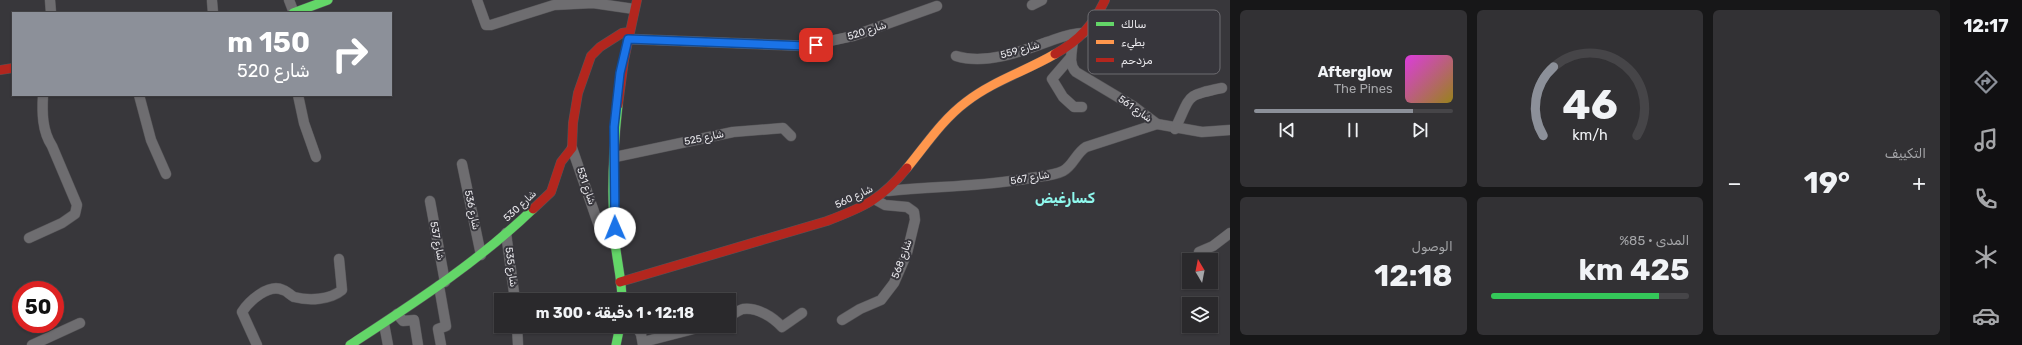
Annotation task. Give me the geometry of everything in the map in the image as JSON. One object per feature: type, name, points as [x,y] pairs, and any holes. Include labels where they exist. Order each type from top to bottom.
[{"type":"main road","points":[[296,12],[328,0]]},
{"type":"main road","name":"شارع 560","points":[[1101,10],[1105,0]]},
{"type":"main road","points":[[621,293],[615,242],[614,127],[620,73],[636,5]]},
{"type":"main road","name":"شارع 560","points":[[620,282],[827,221],[857,210],[876,200],[888,191],[938,129],[967,100],[1052,56],[1073,42],[1088,27]]},
{"type":"main road","points":[[572,148],[573,123],[578,93],[591,56],[600,47],[622,33],[628,36]]},
{"type":"main road","points":[[0,70],[12,68]]},
{"type":"main road","name":"شارع 530","points":[[350,345],[384,324],[442,284],[506,234],[551,192],[561,162],[572,148]]},
{"type":"main road","points":[[616,345],[619,333]]},
{"type":"street","points":[[50,0],[51,12]]},
{"type":"street","points":[[289,0],[293,12]]},
{"type":"street","points":[[477,0],[486,25],[491,25],[554,5],[594,3],[636,5]]},
{"type":"street","points":[[1032,5],[1042,0]]},
{"type":"street","points":[[212,1],[213,12]]},
{"type":"street","name":"شارع 520","points":[[628,36],[807,46],[837,40],[882,27],[937,6]]},
{"type":"street","name":"شارع 559","points":[[956,56],[974,60],[993,57],[1023,51],[1074,32],[1083,32]]},
{"type":"street","points":[[1073,42],[1071,57],[1052,79],[1063,97],[1074,107],[1082,107]]},
{"type":"street","name":"شارع 561","points":[[1071,57],[1072,65],[1076,72],[1118,96],[1157,124],[1175,129],[1202,132],[1230,130]]},
{"type":"street","points":[[1175,129],[1186,104],[1194,94],[1222,88]]},
{"type":"street","points":[[29,238],[62,223],[75,214],[77,205],[52,146],[47,138],[42,114],[43,96]]},
{"type":"street","points":[[139,96],[151,140],[166,174]]},
{"type":"street","points":[[298,96],[304,123],[316,156]]},
{"type":"street","name":"شارع 567","points":[[888,191],[958,185],[984,185],[1056,173],[1068,168],[1077,154],[1086,147],[1157,124]]},
{"type":"street","name":"شارع 525","points":[[615,157],[733,132],[783,128],[791,136]]},
{"type":"street","name":"شارع 531","points":[[572,148],[600,229],[615,242]]},
{"type":"street","name":"شارع 536","points":[[462,164],[481,255]]},
{"type":"street","name":"شارع 568","points":[[842,320],[860,309],[881,300],[894,282],[907,253],[915,220],[914,212],[907,208],[885,205],[876,200]]},
{"type":"street","name":"شارع 537","points":[[430,201],[442,284],[446,326],[438,329],[441,345]]},
{"type":"street","points":[[1199,252],[1213,246],[1230,233]]},
{"type":"street","name":"شارع 535","points":[[506,234],[514,293]]},
{"type":"street","points":[[257,345],[242,312],[248,303],[255,297],[276,288],[293,296],[314,299],[328,298],[337,294],[342,290],[340,259]]},
{"type":"street","points":[[736,312],[741,309],[750,309],[762,312],[782,327],[802,313]]},
{"type":"street","points":[[397,314],[403,321],[414,320],[418,345]]},
{"type":"street","points":[[32,345],[80,323]]},
{"type":"street","points":[[384,324],[388,345]]},
{"type":"street","points":[[517,333],[518,345]]},
{"type":"street","points":[[640,333],[643,344],[681,333]]},
{"type":"traffic: fast","points":[[296,12],[328,0]]},
{"type":"traffic: fast","points":[[618,105],[614,156],[613,208],[615,242],[622,293]]},
{"type":"traffic: fast","points":[[350,345],[468,264],[490,247],[533,209]]},
{"type":"traffic: fast","points":[[616,345],[619,333]]},
{"type":"traffic: slow","points":[[907,168],[949,117],[966,102],[998,82],[1055,54]]},
{"type":"traffic: jam","points":[[618,105],[624,60],[637,0]]},
{"type":"traffic: jam","points":[[1100,10],[1105,0]]},
{"type":"traffic: jam","points":[[1055,54],[1072,43],[1088,27]]},
{"type":"traffic: jam","points":[[533,209],[551,192],[561,162],[572,148],[573,123],[578,93],[591,56],[600,47],[622,33],[629,32]]},
{"type":"traffic: jam","points":[[0,70],[12,68]]},
{"type":"traffic: jam","points":[[620,282],[840,216],[872,201],[898,179],[907,168]]},
{"type":"district","name":"كسارغيض","points":[[1065,198]]},
{"type":"route","points":[[615,228],[614,127],[620,73],[628,39],[741,42],[807,46],[816,45]]}]
